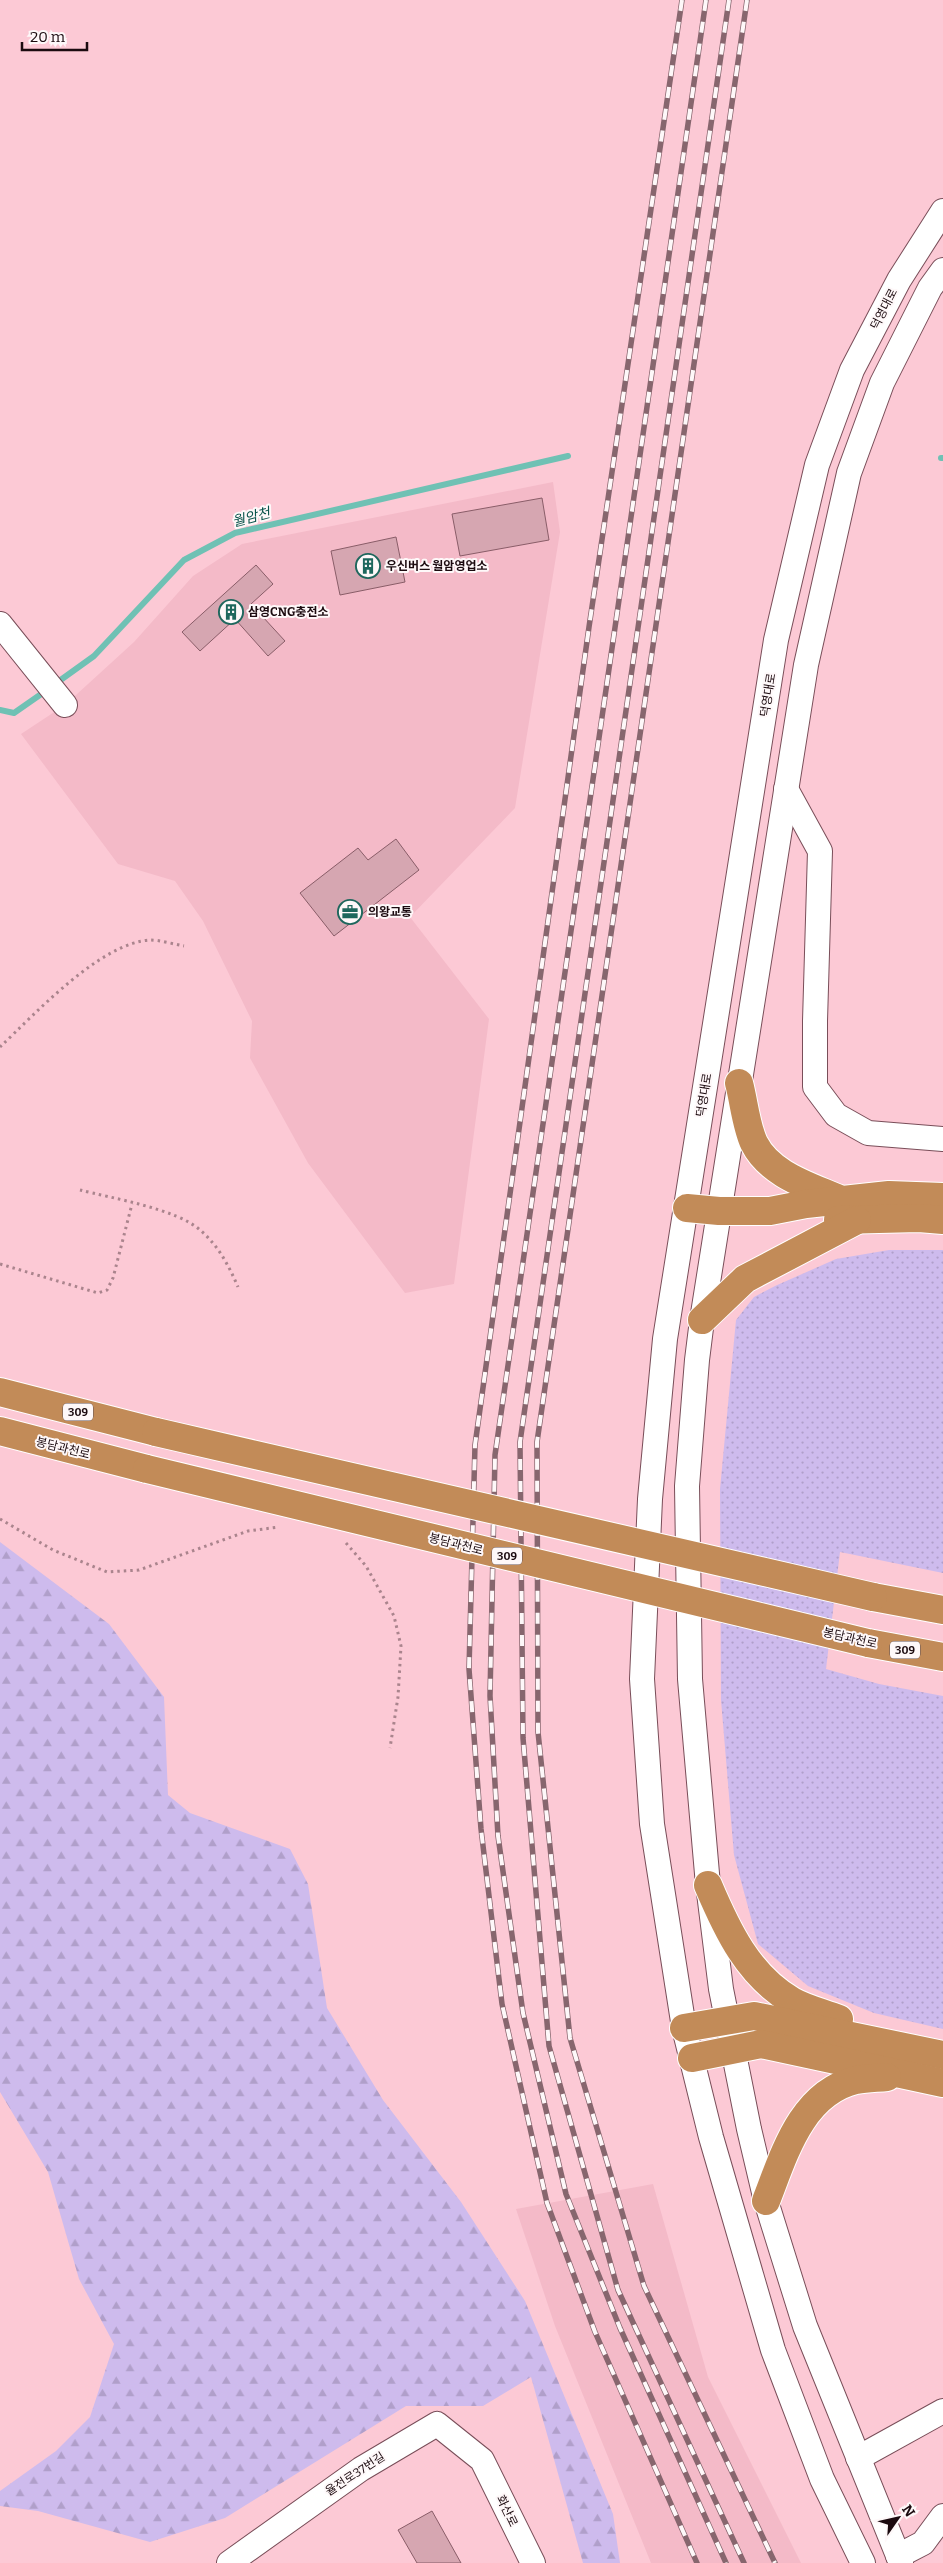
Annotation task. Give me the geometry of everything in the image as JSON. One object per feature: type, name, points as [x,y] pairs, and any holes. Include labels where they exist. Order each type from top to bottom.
[{"type":"highway","points":[[739,1083],[754,1143],[767,1160],[789,1178],[850,1210],[943,1220]]},
{"type":"highway","points":[[686,1208],[719,1211],[770,1211],[808,1221],[850,1210],[889,1196],[943,1197]]},
{"type":"highway","points":[[702,1320],[745,1279],[850,1210]]},
{"type":"highway","name":"309","points":[[0,1392],[156,1432],[874,1597],[943,1610]]},
{"type":"highway","name":"봉담과천로","points":[[0,1431],[147,1470],[868,1643],[943,1656]]},
{"type":"highway","points":[[708,1885],[725,1925],[752,1969],[792,2001],[841,2020],[872,2039]]},
{"type":"highway","points":[[684,2028],[754,2016],[943,2055]]},
{"type":"highway","points":[[692,2058],[733,2048],[761,2044],[943,2083]]},
{"type":"highway","points":[[766,2201],[801,2120],[825,2095],[855,2080],[907,2075]]},
{"type":"street","name":"덕영대로","points":[[863,2563],[822,2479],[773,2350],[729,2203],[684,2028],[652,1824],[642,1679],[650,1499],[665,1339],[776,640],[817,465],[852,370],[899,280],[943,211]]},
{"type":"street","points":[[943,270],[930,288],[882,383],[849,473],[806,665],[702,1320],[687,1486],[690,1679],[708,1885],[727,2021],[749,2130],[766,2201],[805,2326],[900,2560],[923,2543],[943,2516]]},
{"type":"street","points":[[0,624],[65,705]]},
{"type":"street","points":[[786,789],[820,851],[815,1087],[836,1115],[868,1133],[943,1139]]},
{"type":"street","points":[[858,2458],[943,2411]]},
{"type":"street","name":"율전로37번길","points":[[229,2563],[361,2469],[437,2424],[482,2460]]},
{"type":"street","name":"화산로","points":[[482,2460],[533,2563]]},
{"type":"path","points":[[0,1047],[94,963],[120,947],[150,940],[184,946]]},
{"type":"path","points":[[80,1190],[182,1218],[200,1230],[226,1260],[238,1287]]},
{"type":"path","points":[[0,1264],[98,1293],[107,1290],[113,1278],[132,1204]]},
{"type":"path","points":[[0,1519],[53,1550],[107,1572],[139,1570],[248,1531],[279,1527],[288,1528]]},
{"type":"path","points":[[339,1541],[347,1544],[366,1566],[394,1616],[401,1646],[398,1697],[390,1748]]},
{"type":"shaded area","points":[[553,482],[560,532],[515,808],[410,917],[489,1019],[454,1284],[405,1293],[308,1163],[250,1058],[252,1021],[203,921],[175,881],[118,864],[21,734],[65,705],[134,642],[193,576],[242,544]]},
{"type":"shaded area","points":[[653,2184],[708,2377],[801,2563],[651,2563],[555,2326],[516,2209]]},
{"type":"green space","points":[[889,1250],[943,1250],[943,1573],[840,1552],[826,1669],[879,1684],[943,1696],[943,2029],[874,2013],[808,1986],[758,1944],[734,1855],[721,1700],[720,1489],[736,1320],[754,1297],[775,1286],[836,1259]]},
{"type":"green space","points":[[0,1542],[109,1624],[164,1697],[168,1795],[190,1813],[290,1849],[308,1884],[327,2008],[383,2100],[461,2202],[525,2301],[613,2514],[620,2563],[583,2563],[531,2377],[483,2406],[406,2406],[225,2518],[150,2542],[38,2511],[0,2506],[0,2491],[56,2451],[90,2417],[114,2344],[79,2279],[48,2172],[0,2092]]},
{"type":"building","points":[[542,498],[549,540],[460,556],[452,514]]},
{"type":"building","name":"우신버스 월암영업소","points":[[396,537],[405,582],[340,595],[331,551]]},
{"type":"building","name":"삼영CNG충전소","points":[[256,565],[273,584],[251,604],[285,641],[268,656],[235,619],[200,651],[182,632]]},
{"type":"building","points":[[396,839],[419,870],[334,936],[300,893],[358,848],[368,860]]},
{"type":"building","points":[[432,2511],[461,2563],[417,2563],[398,2530]]},
{"type":"waterway","name":"월암천","points":[[55,684],[94,656],[184,560],[235,533],[568,456]]},
{"type":"waterway","name":"월암천","points":[[0,710],[14,713],[47,690]]},
{"type":"railway","points":[[682,0],[589,627],[475,1445],[469,1669],[481,1829],[502,2004],[547,2203],[595,2332],[697,2563]]},
{"type":"railway","points":[[706,0],[495,1455],[490,1696],[498,1836],[523,2013],[566,2194],[620,2328],[726,2563]]},
{"type":"railway","points":[[729,0],[520,1442],[523,1738],[549,2046],[618,2290],[744,2563]]},
{"type":"railway","points":[[747,0],[537,1442],[538,1732],[570,2038],[644,2286],[775,2563]]},
{"type":"place","name":"우신버스 월암영업소","points":[[368,566]]},
{"type":"place","name":"삼영CNG충전소","points":[[231,612]]},
{"type":"place","name":"의왕교통","points":[[350,912]]}]
